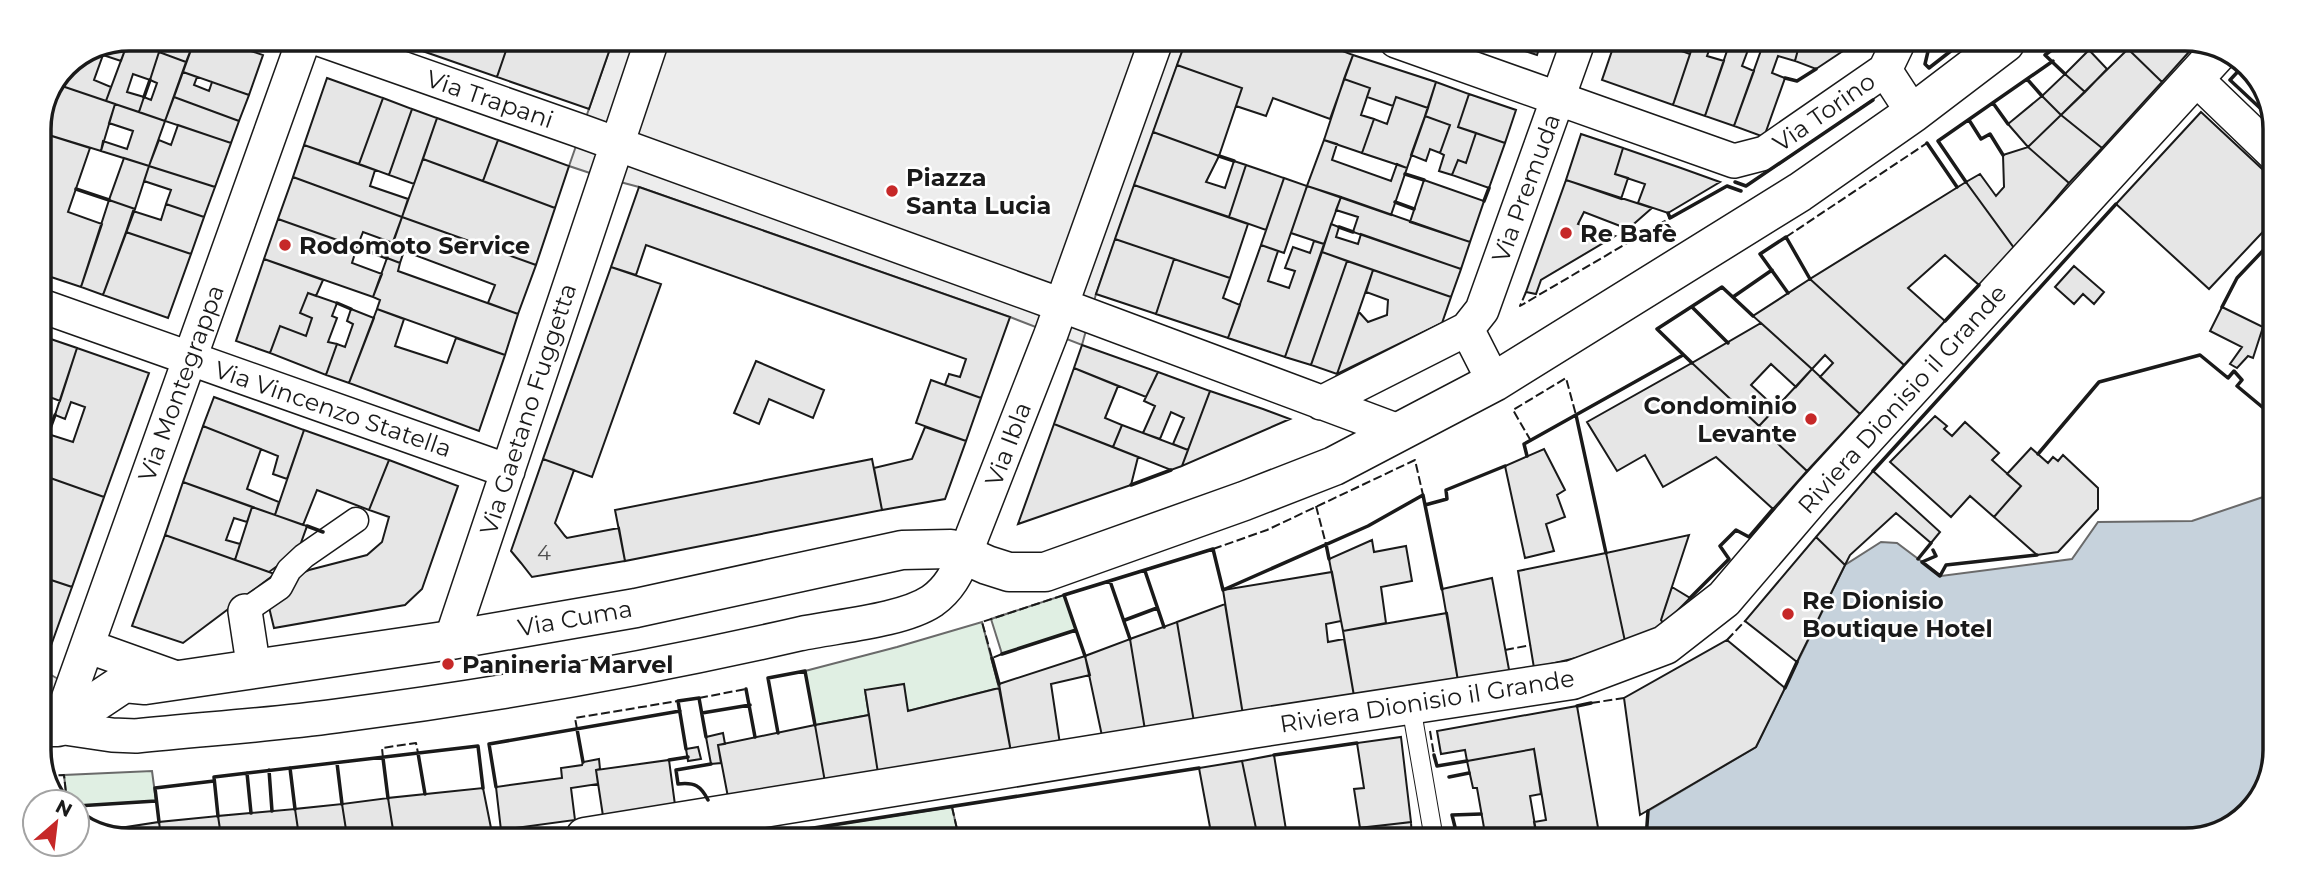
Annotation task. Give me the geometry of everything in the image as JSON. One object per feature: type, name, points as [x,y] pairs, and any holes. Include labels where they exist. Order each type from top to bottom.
[{"type":"street","name":"Via Montegrappa","points":[[51,721],[87,646],[300,51]]},
{"type":"street","name":"Via Trapani","points":[[353,51],[617,144],[1068,319],[1401,432]]},
{"type":"street","name":"Via Gaetano Fuggetta","points":[[452,640],[648,51]]},
{"type":"street","name":"Via Ibla","points":[[51,727],[136,736],[334,716],[478,695],[695,658],[821,629],[905,614],[932,601],[953,581],[1068,319],[1153,51]]},
{"type":"street","points":[[1424,51],[1558,98]]},
{"type":"street","name":"Via Premuda","points":[[1467,329],[1482,310],[1575,51]]},
{"type":"street","name":"Via Cuma","points":[[51,725],[124,683],[145,685],[452,640],[636,608],[902,550],[951,549],[1009,572],[1045,572],[1334,466],[1494,382],[1777,206],[1913,113],[1994,51]]},
{"type":"street","points":[[1891,56],[1913,113]]},
{"type":"street","name":"Via Torino","points":[[1558,98],[1734,161],[1765,153],[1891,56]]},
{"type":"street","name":"Riviera Dionisio il Grande","points":[[640,828],[1572,680],[1665,645],[1724,599],[1822,485],[2214,57]]},
{"type":"street","points":[[2195,78],[2263,143]]},
{"type":"street","name":"Via Vincenzo Statella","points":[[51,309],[508,471]]},
{"type":"street","points":[[1321,403],[1467,329],[1494,382]]},
{"type":"street","points":[[254,670],[245,611],[280,587],[289,570],[304,556],[356,520]]},
{"type":"street","points":[[87,646],[182,680]]},
{"type":"lane","points":[[1411,706],[1432,828]]},
{"type":"green space","points":[[1064,595],[1076,630],[1002,654],[991,619]]},
{"type":"green space","points":[[982,622],[999,688],[908,711],[865,690],[869,715],[815,725],[805,671]]},
{"type":"green space","points":[[152,771],[156,801],[91,805],[91,788],[65,788],[64,775]]},
{"type":"green space","points":[[952,807],[957,828],[814,828]]},
{"type":"shaded area","name":"Piazza Santa Lucia","points":[[609,51],[1182,51],[1096,294],[1082,345],[1010,317],[639,187],[569,166]]},
{"type":"shaded area","points":[[2263,497],[2263,761],[2255,785],[2247,798],[2229,815],[2196,828],[1647,828],[1648,811],[1756,747],[1845,565],[1881,542],[1897,543],[1941,576],[2072,559],[2098,522],[2192,521]]},
{"type":"shaded area","points":[[51,675],[72,687],[51,712]]},
{"type":"building","points":[[124,51],[190,51],[186,62],[159,52],[150,80],[133,74],[127,92],[144,97],[139,112],[106,101]]},
{"type":"building","points":[[125,51],[121,61],[104,55]]},
{"type":"building","points":[[191,51],[251,51],[263,55],[249,95],[183,72]]},
{"type":"building","points":[[422,51],[506,51],[497,77]]},
{"type":"building","points":[[506,51],[609,51],[589,109],[497,77]]},
{"type":"building","points":[[1182,51],[1343,51],[1353,55],[1330,119],[1273,98],[1266,116],[1236,106],[1242,88],[1177,65]]},
{"type":"building","points":[[1612,51],[1682,51],[1690,54],[1673,105],[1602,80]]},
{"type":"building","points":[[1691,51],[1709,51],[1707,56],[1724,61],[1705,116],[1673,105]]},
{"type":"building","points":[[1727,51],[1748,51],[1742,66],[1754,71],[1734,126],[1705,116]]},
{"type":"building","points":[[1761,51],[1798,51],[1795,61],[1778,56],[1772,73],[1785,78],[1764,137],[1734,126]]},
{"type":"building","points":[[1798,51],[1843,51],[1816,69],[1795,61]]},
{"type":"building","points":[[2088,51],[2107,69],[2085,92],[2065,74]]},
{"type":"building","points":[[2126,51],[2130,51],[2162,82],[2102,148],[2061,115]]},
{"type":"building","points":[[2130,51],[2190,51],[2162,82]]},
{"type":"building","points":[[159,52],[186,62],[165,121],[139,112],[144,97],[151,100],[157,83],[150,80]]},
{"type":"building","points":[[1353,55],[1436,82],[1428,108],[1396,97],[1393,106],[1367,97],[1370,88],[1344,79]]},
{"type":"building","points":[[103,56],[94,80],[111,87],[106,101],[63,86],[85,64]]},
{"type":"building","points":[[1177,65],[1242,88],[1219,156],[1153,132]]},
{"type":"building","points":[[183,72],[197,77],[194,85],[209,91],[212,82],[249,95],[239,121],[174,97]]},
{"type":"building","points":[[2065,74],[2085,92],[2061,115],[2042,96]]},
{"type":"building","points":[[327,78],[383,98],[359,164],[304,145]]},
{"type":"building","points":[[1344,79],[1370,88],[1361,115],[1374,119],[1362,153],[1324,140]]},
{"type":"building","points":[[1436,82],[1469,94],[1458,127],[1476,133],[1466,163],[1458,160],[1452,175],[1439,171],[1444,155],[1440,153],[1450,125],[1425,116]]},
{"type":"building","points":[[63,86],[115,104],[101,151],[51,136],[52,113]]},
{"type":"building","points":[[1469,94],[1516,110],[1505,143],[1458,127]]},
{"type":"building","points":[[2042,96],[2061,115],[2028,147],[2008,124]]},
{"type":"building","points":[[174,97],[239,121],[231,143],[165,121]]},
{"type":"building","points":[[1396,97],[1428,108],[1407,168],[1362,153],[1374,119],[1387,124]]},
{"type":"building","points":[[383,98],[412,109],[389,175],[359,164]]},
{"type":"building","points":[[115,104],[165,121],[149,166],[101,151],[103,141],[127,149],[133,131],[109,123]]},
{"type":"building","points":[[412,109],[437,118],[414,184],[389,175]]},
{"type":"building","points":[[2201,112],[2263,170],[2263,232],[2209,289],[2116,204]]},
{"type":"building","points":[[2061,115],[2102,148],[2069,183],[2028,147]]},
{"type":"building","points":[[1425,116],[1450,125],[1440,153],[1430,149],[1426,161],[1411,155]]},
{"type":"building","points":[[437,118],[498,140],[483,181],[423,159]]},
{"type":"building","points":[[178,125],[231,143],[215,187],[149,166],[159,140],[171,145]]},
{"type":"building","points":[[1153,132],[1219,156],[1206,182],[1225,188],[1234,161],[1246,165],[1229,217],[1134,185]]},
{"type":"building","points":[[1476,133],[1505,143],[1489,188],[1452,175],[1458,160],[1466,163]]},
{"type":"building","points":[[1581,134],[1623,148],[1615,174],[1628,178],[1621,199],[1566,180]]},
{"type":"building","points":[[51,136],[90,148],[68,212],[102,224],[81,287],[51,277]]},
{"type":"building","points":[[498,140],[569,166],[555,208],[483,181]]},
{"type":"building","points":[[1324,140],[1337,144],[1332,160],[1391,181],[1397,164],[1407,168],[1391,215],[1307,186]]},
{"type":"building","points":[[304,145],[375,170],[370,186],[408,199],[402,217],[293,177]]},
{"type":"building","points":[[2028,147],[2069,183],[2014,248],[1966,182],[1980,174],[1996,196],[2004,187],[2003,155]]},
{"type":"building","points":[[1623,148],[1720,182],[1668,213],[1638,203],[1645,184],[1615,174]]},
{"type":"building","points":[[124,158],[149,166],[135,209],[109,200]]},
{"type":"building","points":[[423,159],[555,208],[536,265],[402,217]]},
{"type":"building","points":[[1246,165],[1284,178],[1266,230],[1229,217]]},
{"type":"building","points":[[149,166],[215,187],[204,217],[166,204],[171,190],[144,181]]},
{"type":"building","points":[[293,177],[402,217],[393,243],[363,232],[357,247],[278,219]]},
{"type":"building","points":[[1284,178],[1307,186],[1284,253],[1261,245]]},
{"type":"building","points":[[1424,180],[1484,201],[1470,242],[1410,222]]},
{"type":"building","points":[[1566,180],[1652,208],[1628,229],[1584,212],[1578,224],[1615,236],[1541,280],[1536,294],[1526,292]]},
{"type":"building","points":[[1966,182],[2014,248],[1979,285],[1945,255],[1908,288],[1945,321],[1904,365],[1810,279]]},
{"type":"building","points":[[1134,185],[1248,224],[1230,278],[1115,239]]},
{"type":"building","points":[[1307,186],[1341,197],[1324,244],[1291,233]]},
{"type":"building","points":[[639,187],[1010,317],[981,398],[945,385],[949,374],[960,377],[966,359],[646,245],[636,275],[611,267]]},
{"type":"building","points":[[1341,197],[1470,242],[1461,269],[1353,232],[1358,217],[1336,210]]},
{"type":"building","points":[[109,200],[135,209],[103,295],[81,287]]},
{"type":"building","points":[[166,204],[204,217],[191,254],[126,232],[133,211],[161,220]]},
{"type":"building","points":[[402,217],[536,265],[518,314],[488,303],[495,285],[404,251],[400,263],[387,258]]},
{"type":"building","points":[[278,219],[357,247],[352,263],[382,274],[373,297],[264,259]]},
{"type":"building","points":[[1331,224],[1339,227],[1336,237],[1358,244],[1361,234],[1461,269],[1451,297],[1322,252]]},
{"type":"building","points":[[126,232],[191,254],[168,318],[103,295]]},
{"type":"building","points":[[1115,239],[1174,259],[1156,314],[1096,294]]},
{"type":"building","points":[[1314,241],[1324,244],[1285,357],[1228,338],[1261,245],[1278,251],[1268,281],[1289,288],[1295,271],[1285,268],[1293,247],[1310,253]]},
{"type":"building","points":[[1322,252],[1347,261],[1311,365],[1285,357]]},
{"type":"building","points":[[387,258],[400,263],[398,271],[518,314],[505,355],[377,309],[380,300],[373,297]]},
{"type":"building","points":[[264,259],[323,280],[316,296],[308,293],[300,313],[312,318],[306,336],[280,326],[270,353],[236,341]]},
{"type":"building","points":[[1174,259],[1230,278],[1223,298],[1240,305],[1228,338],[1156,314]]},
{"type":"building","points":[[1347,261],[1373,270],[1337,374],[1311,365]]},
{"type":"building","points":[[2074,266],[2104,292],[2094,304],[2083,294],[2074,304],[2055,287]]},
{"type":"building","points":[[611,267],[661,284],[592,477],[543,459]]},
{"type":"building","points":[[1373,270],[1451,297],[1442,323],[1337,374],[1359,312],[1368,322],[1387,315],[1388,300],[1366,292]]},
{"type":"building","points":[[1810,279],[1904,365],[1860,414],[1820,377],[1833,363],[1825,355],[1812,369],[1753,316]]},
{"type":"building","points":[[308,293],[337,303],[332,316],[337,318],[328,342],[337,344],[326,375],[270,353],[280,326],[306,336],[312,318],[300,313]]},
{"type":"building","points":[[2222,307],[2263,327],[2253,358],[2248,356],[2237,368],[2230,364],[2242,347],[2210,331]]},
{"type":"building","points":[[351,309],[374,318],[349,383],[326,375],[337,344],[345,347],[353,324],[347,321]]},
{"type":"building","points":[[377,309],[404,319],[395,346],[447,363],[456,338],[505,355],[479,431],[349,383]]},
{"type":"building","points":[[1761,323],[1812,369],[1796,387],[1771,364],[1751,385],[1776,408],[1759,426],[1692,363]]},
{"type":"building","points":[[51,339],[77,348],[60,401],[51,398]]},
{"type":"building","points":[[1082,345],[1158,372],[1146,397],[1074,368]]},
{"type":"building","points":[[77,348],[149,373],[104,497],[51,478],[51,435],[73,442],[85,407],[71,402],[65,419],[55,415]]},
{"type":"building","points":[[756,361],[824,390],[813,418],[769,399],[759,424],[734,413]]},
{"type":"building","points":[[1692,363],[1807,471],[1773,509],[1716,457],[1663,487],[1645,455],[1617,471],[1587,422]]},
{"type":"building","points":[[1074,368],[1118,386],[1105,418],[1122,425],[1113,447],[1054,424]]},
{"type":"building","name":"Condominio Levante","points":[[1812,369],[1860,414],[1807,471],[1759,426]]},
{"type":"building","points":[[1158,372],[1210,391],[1188,450],[1173,444],[1184,418],[1171,412],[1160,439],[1143,433],[1155,406],[1144,401]]},
{"type":"building","points":[[931,380],[981,398],[966,441],[916,423]]},
{"type":"building","points":[[1210,391],[1263,409],[1290,419],[1182,466]]},
{"type":"building","points":[[214,397],[304,430],[287,479],[273,474],[278,456],[203,426]]},
{"type":"building","points":[[1935,416],[1947,426],[1944,429],[1952,436],[1965,422],[1999,453],[1992,460],[2021,486],[1994,517],[1970,496],[1951,517],[1890,462]]},
{"type":"building","points":[[1054,424],[1138,457],[1131,485],[1018,524]]},
{"type":"building","points":[[1122,425],[1188,450],[1182,466],[1171,470],[1113,447]]},
{"type":"building","points":[[203,426],[261,449],[247,489],[279,502],[275,515],[183,482]]},
{"type":"building","points":[[925,427],[966,441],[945,499],[882,510],[874,468],[912,459]]},
{"type":"building","points":[[304,430],[389,460],[369,510],[317,490],[303,525],[275,515]]},
{"type":"building","points":[[2031,448],[2048,463],[2053,457],[2058,461],[2063,455],[2098,488],[2098,509],[2058,552],[2037,555],[1994,517],[2021,486],[2007,474]]},
{"type":"building","points":[[1544,449],[1565,490],[1557,495],[1565,517],[1546,524],[1554,551],[1525,558],[1505,466]]},
{"type":"building","points":[[543,459],[574,470],[555,523],[565,536],[567,538],[619,528],[625,561],[532,577],[511,551]]},
{"type":"building","points":[[872,459],[882,510],[625,561],[615,510]]},
{"type":"building","points":[[389,460],[458,486],[422,589],[405,605],[274,628],[268,603],[293,577],[309,570],[367,555],[382,542],[389,517],[369,510]]},
{"type":"building","points":[[1873,471],[1940,532],[1931,543],[1896,513],[1850,555],[1845,565],[1816,537]]},
{"type":"building","points":[[51,478],[104,497],[72,587],[51,580]]},
{"type":"building","points":[[183,482],[252,507],[247,522],[234,518],[226,540],[240,544],[235,560],[165,535]]},
{"type":"building","points":[[252,507],[307,526],[298,551],[269,572],[235,560]]},
{"type":"building","points":[[165,535],[275,574],[183,643],[132,626]]},
{"type":"building","points":[[1689,535],[1661,620],[1664,624],[1626,646],[1606,553]]},
{"type":"building","points":[[1816,537],[1845,565],[1797,662],[1745,621]]},
{"type":"building","points":[[1372,540],[1374,552],[1406,546],[1412,581],[1381,587],[1386,623],[1343,631],[1329,559]]},
{"type":"building","points":[[1606,553],[1626,646],[1534,668],[1518,571]]},
{"type":"building","points":[[1332,572],[1341,621],[1326,624],[1328,642],[1344,639],[1354,696],[1243,715],[1223,590]]},
{"type":"building","points":[[1492,578],[1510,675],[1458,681],[1442,589]]},
{"type":"building","points":[[51,580],[72,587],[51,646]]},
{"type":"building","points":[[1672,587],[1690,598],[1664,624],[1661,620]]},
{"type":"building","points":[[1225,604],[1243,715],[1194,722],[1177,622]]},
{"type":"building","points":[[1447,613],[1458,681],[1354,696],[1343,631]]},
{"type":"building","points":[[1177,622],[1194,722],[1145,730],[1130,639]]},
{"type":"building","points":[[1130,639],[1145,730],[1102,736],[1085,656]]},
{"type":"building","points":[[1727,640],[1785,688],[1756,747],[1640,815],[1624,698]]},
{"type":"building","points":[[1085,656],[1090,675],[1051,684],[1060,744],[1011,752],[999,684]]},
{"type":"building","points":[[904,684],[908,711],[999,688],[1011,752],[878,773],[865,690]]},
{"type":"building","points":[[1577,706],[1598,828],[1535,828],[1534,822],[1546,820],[1534,749],[1467,761],[1465,750],[1441,754],[1437,731]]},
{"type":"building","points":[[869,715],[878,773],[825,782],[815,725]]},
{"type":"building","points":[[815,725],[825,782],[728,797],[718,745]]},
{"type":"building","points":[[723,733],[725,744],[718,745],[721,763],[711,764],[706,737]]},
{"type":"building","points":[[1401,737],[1411,822],[1360,828],[1354,789],[1364,788],[1357,743]]},
{"type":"building","points":[[698,747],[701,759],[688,761],[686,749]]},
{"type":"building","points":[[1534,749],[1541,794],[1530,796],[1535,828],[1484,828],[1477,788],[1473,788],[1467,761]]},
{"type":"building","points":[[1274,755],[1286,828],[1256,828],[1242,761]]},
{"type":"building","points":[[599,759],[600,769],[596,770],[598,784],[571,788],[575,820],[501,828],[496,787],[562,778],[561,768],[582,765],[583,762]]},
{"type":"building","points":[[669,760],[675,805],[603,816],[596,770]]},
{"type":"building","points":[[1242,761],[1256,828],[1210,828],[1199,768]]},
{"type":"building","points":[[483,788],[491,828],[393,828],[388,798]]},
{"type":"building","points":[[388,798],[393,828],[346,828],[342,804]]},
{"type":"building","points":[[342,804],[346,828],[298,828],[295,809]]},
{"type":"building","points":[[295,809],[298,828],[220,828],[218,816]]},
{"type":"building","points":[[218,816],[220,828],[160,828],[159,822]]},
{"type":"building","points":[[159,822],[160,828],[128,828],[122,828]]},
{"type":"building","points":[[1411,822],[1411,828],[1358,828]]},
{"type":"fence","points":[[1786,237],[1927,143]]},
{"type":"fence","points":[[1526,292],[1520,306],[1670,218]]},
{"type":"fence","points":[[1531,441],[1513,410],[1566,378],[1576,415]]},
{"type":"fence","points":[[1213,549],[1267,530],[1415,460],[1423,495]]},
{"type":"fence","points":[[1316,506],[1326,544]]},
{"type":"fence","points":[[1002,654],[992,658],[982,622],[1064,595]]},
{"type":"fence","points":[[1727,640],[1745,621]]},
{"type":"fence","points":[[1505,650],[1531,645]]},
{"type":"fence","points":[[699,698],[746,689]]},
{"type":"fence","points":[[1591,703],[1624,698]]},
{"type":"fence","points":[[577,729],[575,718],[678,701]]},
{"type":"fence","points":[[1430,731],[1434,755]]},
{"type":"fence","points":[[383,758],[382,748],[416,743],[418,753]]},
{"type":"fence","points":[[55,775],[64,775],[65,788]]},
{"type":"fence","points":[[952,807],[957,828]]},
{"type":"wall","points":[[1928,51],[1925,64],[1929,68],[1951,51]]},
{"type":"wall","points":[[2050,51],[2045,55],[2065,74]]},
{"type":"wall","points":[[1966,182],[1938,141],[2053,61]]},
{"type":"wall","points":[[1785,78],[1797,81],[1816,69]]},
{"type":"wall","points":[[2238,71],[2230,80],[2260,108]]},
{"type":"wall","points":[[2027,79],[2042,96]]},
{"type":"wall","points":[[144,97],[150,80]]},
{"type":"wall","points":[[1735,182],[1746,186],[1873,100]]},
{"type":"wall","points":[[1993,103],[2008,124]]},
{"type":"wall","points":[[1969,120],[1981,139],[1990,134],[2003,155]]},
{"type":"wall","points":[[1927,143],[1957,187]]},
{"type":"wall","points":[[1219,156],[1234,161]]},
{"type":"wall","points":[[1405,174],[1424,180]]},
{"type":"wall","points":[[1668,213],[1670,218],[1727,186],[1741,191]]},
{"type":"wall","points":[[1484,201],[1489,188]]},
{"type":"wall","points":[[76,189],[109,200]]},
{"type":"wall","points":[[1395,202],[1414,209]]},
{"type":"wall","points":[[1873,471],[2116,204]]},
{"type":"wall","points":[[1339,227],[1353,232]]},
{"type":"wall","points":[[1788,293],[1760,254],[1786,237],[1810,279]]},
{"type":"wall","points":[[357,247],[387,258]]},
{"type":"wall","points":[[2222,307],[2237,278],[2263,251]]},
{"type":"wall","points":[[1733,297],[1772,270]]},
{"type":"wall","points":[[1945,321],[1979,285]]},
{"type":"wall","points":[[1692,363],[1657,329],[1722,287],[1753,316]]},
{"type":"wall","points":[[337,303],[351,309]]},
{"type":"wall","points":[[1692,307],[1728,343]]},
{"type":"wall","points":[[1527,456],[1524,444],[1683,355]]},
{"type":"wall","points":[[2038,454],[2099,382],[2200,355],[2228,378],[2234,371],[2242,380],[2237,386],[2263,408]]},
{"type":"wall","points":[[51,426],[55,415]]},
{"type":"wall","points":[[1576,415],[1606,553]]},
{"type":"wall","points":[[1425,505],[1447,499],[1446,490],[1505,466]]},
{"type":"wall","points":[[1131,485],[1171,470]]},
{"type":"wall","points":[[1085,656],[1064,595],[1213,549],[1223,590],[1368,526],[1423,495],[1442,589]]},
{"type":"wall","points":[[1690,598],[1729,559],[1720,546],[1736,530],[1749,537],[1773,509]]},
{"type":"wall","points":[[307,526],[323,532]]},
{"type":"wall","points":[[1918,559],[1931,543]]},
{"type":"wall","points":[[1326,544],[1329,559]]},
{"type":"wall","points":[[1933,550],[1936,556],[1922,562],[1940,576],[1946,565],[2037,555]]},
{"type":"wall","points":[[1145,571],[1164,627]]},
{"type":"wall","points":[[1110,581],[1130,639]]},
{"type":"wall","points":[[1125,620],[1157,608]]},
{"type":"wall","points":[[1002,654],[1076,630]]},
{"type":"wall","points":[[992,658],[999,684]]},
{"type":"wall","points":[[1785,688],[1797,662]]},
{"type":"wall","points":[[778,733],[768,678],[805,671],[815,725]]},
{"type":"wall","points":[[746,689],[755,737]]},
{"type":"wall","points":[[686,749],[678,701],[699,698],[706,737]]},
{"type":"wall","points":[[1577,706],[1591,703]]},
{"type":"wall","points":[[702,713],[750,705]]},
{"type":"wall","points":[[496,787],[489,744],[680,711]]},
{"type":"wall","points":[[577,729],[583,762]]},
{"type":"wall","points":[[1274,755],[1357,743]]},
{"type":"wall","points":[[218,816],[214,777],[478,746],[483,788]]},
{"type":"wall","points":[[418,753],[425,794]]},
{"type":"wall","points":[[1434,755],[1437,766],[1467,761]]},
{"type":"wall","points":[[669,760],[688,757]]},
{"type":"wall","points":[[383,758],[388,798]]},
{"type":"wall","points":[[337,763],[342,804]]},
{"type":"wall","points":[[708,800],[697,786],[678,784],[676,770],[711,764]]},
{"type":"wall","points":[[290,768],[295,809]]},
{"type":"wall","points":[[813,828],[1199,768]]},
{"type":"wall","points":[[269,770],[272,811]]},
{"type":"wall","points":[[247,773],[251,813]]},
{"type":"wall","points":[[1449,777],[1469,773]]},
{"type":"wall","points":[[159,822],[155,788],[214,781]]},
{"type":"wall","points":[[91,805],[156,801]]},
{"type":"wall","points":[[1647,828],[1648,811]]},
{"type":"wall","points":[[1455,828],[1452,815],[1481,814]]},
{"type":"place","name":"Piazza Santa Lucia","points":[[892,191]]},
{"type":"place","name":"Re Bafè","points":[[1566,233]]},
{"type":"place","name":"Rodomoto Service","points":[[285,245]]},
{"type":"place","name":"Condominio Levante","points":[[1811,419]]},
{"type":"place","name":"Re Dionisio Boutique Hotel","points":[[1788,614]]},
{"type":"place","name":"Panineria Marvel","points":[[448,664]]}]
